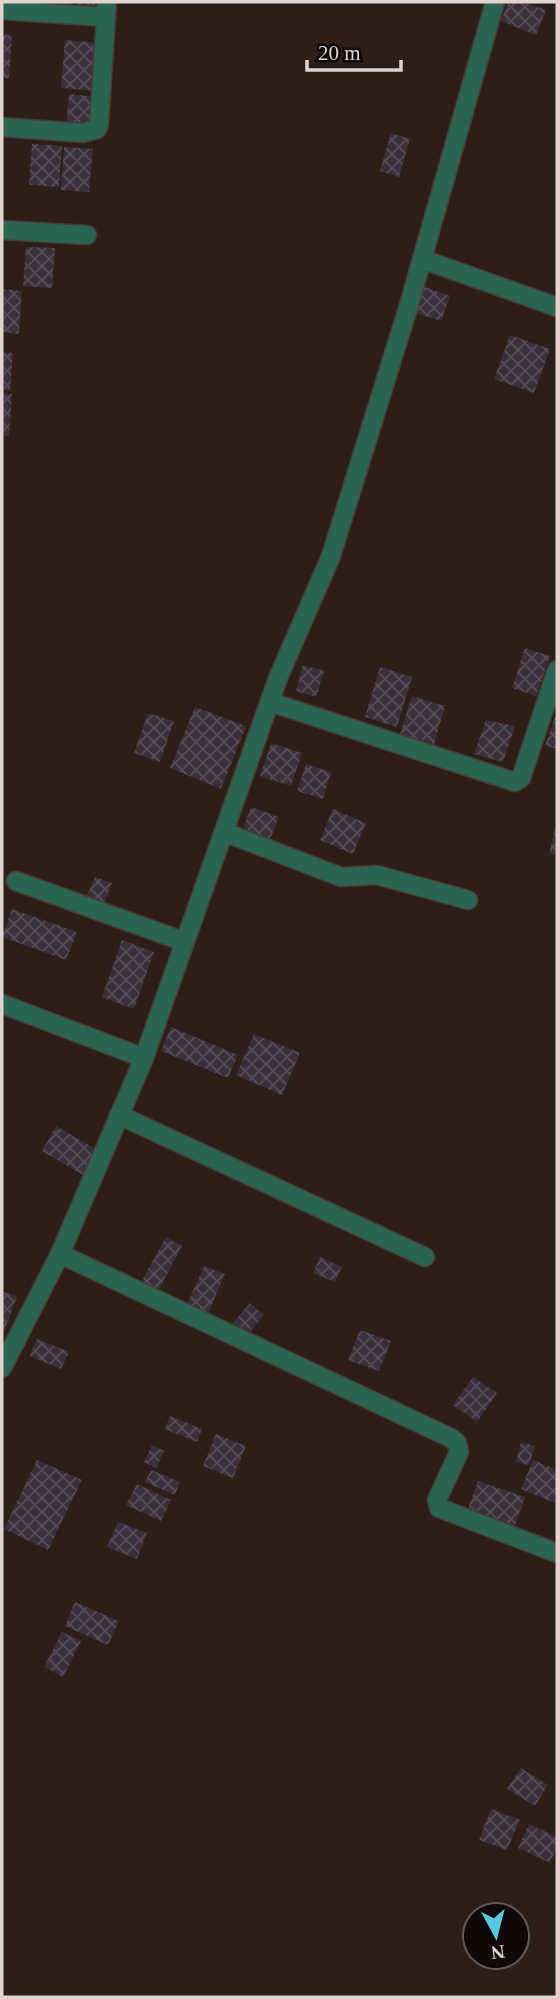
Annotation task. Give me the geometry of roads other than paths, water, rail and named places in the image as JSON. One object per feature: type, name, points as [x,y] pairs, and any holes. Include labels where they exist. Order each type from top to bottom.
[{"type":"street","points":[[2,1368],[60,1254],[144,1058],[278,678],[331,556],[422,259],[495,2]]},
{"type":"street","points":[[2,10],[106,10],[97,129],[82,133],[2,127]]},
{"type":"street","points":[[2,230],[87,235]]},
{"type":"street","points":[[422,259],[557,307]]},
{"type":"street","points":[[270,702],[515,782],[521,778],[557,670]]},
{"type":"street","points":[[224,832],[341,877],[377,875],[468,900]]},
{"type":"street","points":[[16,881],[185,942]]},
{"type":"street","points":[[2,1004],[144,1058]]},
{"type":"street","points":[[119,1115],[425,1257]]},
{"type":"street","points":[[60,1254],[451,1438],[457,1443],[459,1452],[437,1500],[439,1508],[557,1553]]}]
